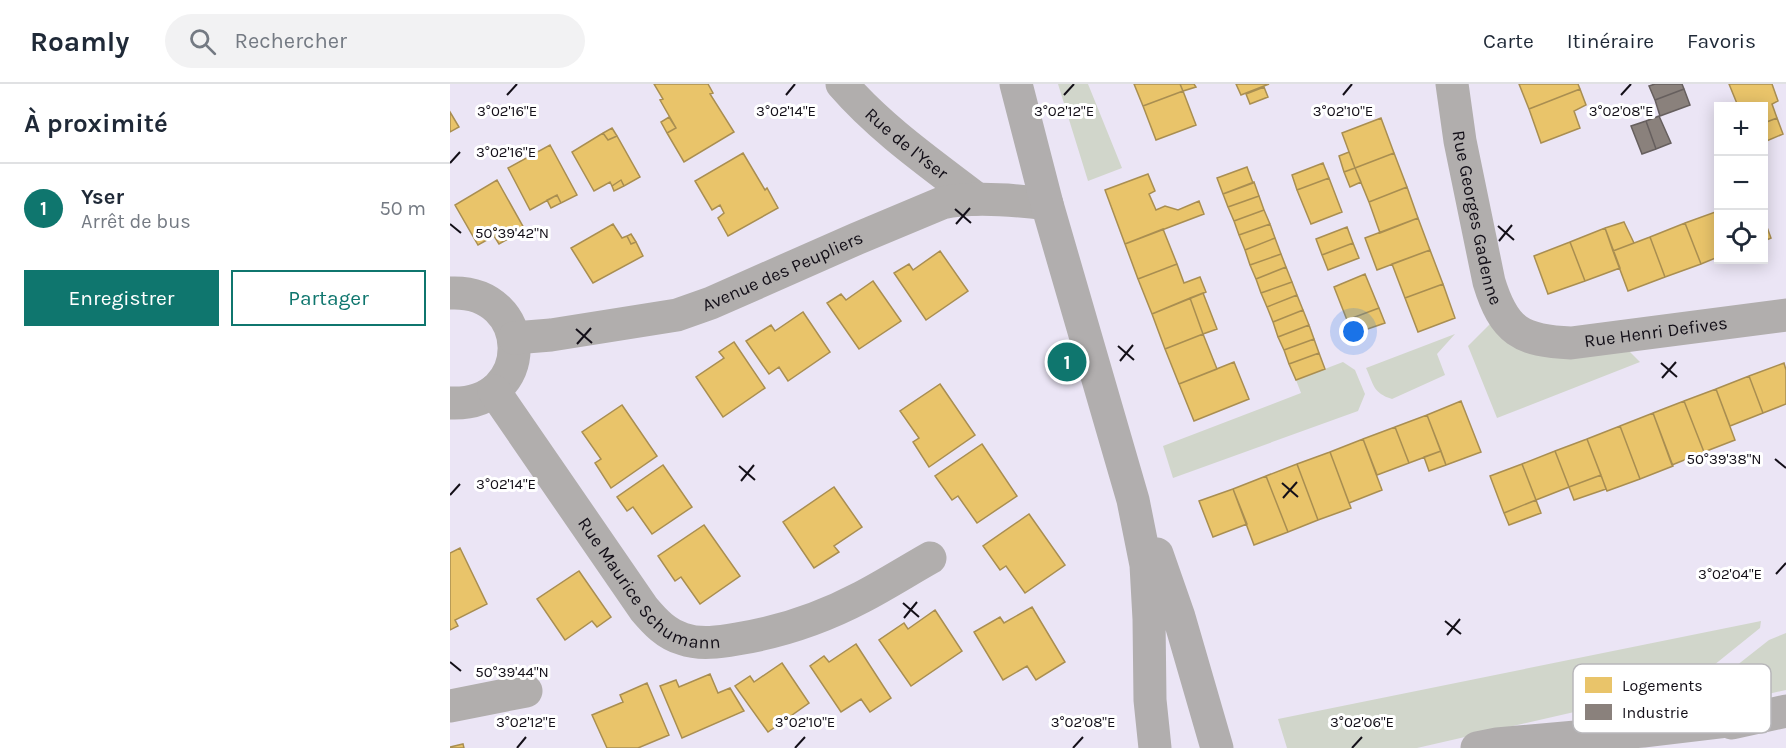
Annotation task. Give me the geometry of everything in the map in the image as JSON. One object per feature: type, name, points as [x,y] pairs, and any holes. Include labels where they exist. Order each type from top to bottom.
[{"type":"main road","points":[[1016,84],[1047,204],[1133,500],[1146,565],[1150,700],[1155,748]]},
{"type":"main road","points":[[1133,500],[1157,552],[1179,617],[1217,748]]},
{"type":"main road","points":[[1771,714],[1786,711]]},
{"type":"main road","points":[[1477,748],[1497,744],[1621,733]]},
{"type":"main road","points":[[1635,748],[1694,733]]},
{"type":"street","name":"Rue de l'Yser","points":[[842,84],[908,146],[977,199]]},
{"type":"street","name":"Rue Georges Gadenne","points":[[1452,84],[1460,141],[1495,303],[1502,317],[1514,329],[1528,337]]},
{"type":"street","name":"Avenue des Peupliers","points":[[514,338],[676,315],[711,303],[926,209],[957,200],[977,199],[1047,204]]},
{"type":"street","points":[[450,293],[468,293],[484,298],[498,308],[508,322],[514,338],[511,368],[504,381],[480,400],[464,404],[450,403]]},
{"type":"street","name":"Rue Henri Defives","points":[[1528,337],[1546,342],[1571,343],[1786,315]]},
{"type":"street","name":"Rue Maurice Schumann","points":[[494,391],[644,609],[669,633],[684,639],[720,642],[782,629],[862,597],[930,558]]},
{"type":"street","points":[[450,706],[526,691]]},
{"type":"shaded area","points":[[1058,84],[1088,84],[1122,168],[1088,181]]},
{"type":"shaded area","points":[[1492,322],[1623,345],[1640,362],[1497,418],[1468,346]]},
{"type":"shaded area","points":[[1455,334],[1437,354],[1445,375],[1392,399],[1375,388],[1366,368]]},
{"type":"shaded area","points":[[1343,362],[1355,370],[1365,394],[1358,411],[1173,478],[1163,446],[1301,393],[1296,380]]},
{"type":"shaded area","points":[[1761,621],[1760,628],[1715,664],[1573,664],[1573,712],[1417,748],[1287,748],[1278,719]]},
{"type":"shaded area","points":[[1786,633],[1786,690],[1771,693],[1771,664],[1738,664],[1769,640]]},
{"type":"building: Logements","points":[[654,84],[708,84],[713,93],[710,94],[734,132],[684,162],[667,133],[676,128]]},
{"type":"building: Logements","points":[[1134,84],[1180,84],[1183,91],[1143,106]]},
{"type":"building: Logements","points":[[1180,84],[1194,84],[1196,87],[1183,91]]},
{"type":"building: Logements","points":[[1236,84],[1269,84],[1241,95]]},
{"type":"building: Logements","points":[[1519,84],[1578,84],[1580,89],[1529,109]]},
{"type":"building: Logements","points":[[1729,84],[1772,84],[1778,101],[1772,104],[1777,118],[1768,121],[1768,102],[1736,102]]},
{"type":"building: Logements","points":[[1264,87],[1268,97],[1250,104],[1246,94]]},
{"type":"building: Logements","points":[[1580,89],[1586,105],[1574,111],[1580,128],[1541,143],[1529,109]]},
{"type":"building: Logements","points":[[1183,91],[1196,125],[1156,140],[1143,106]]},
{"type":"building: Logements","points":[[450,112],[459,127],[450,132]]},
{"type":"building: Logements","points":[[669,117],[676,128],[667,133],[661,122]]},
{"type":"building: Logements","points":[[1381,118],[1394,153],[1355,168],[1342,133]]},
{"type":"building: Logements","points":[[1777,118],[1783,134],[1768,140],[1768,121]]},
{"type":"building: Logements","points":[[612,128],[617,136],[608,140],[603,133]]},
{"type":"building: Logements","points":[[603,133],[608,140],[617,136],[640,177],[624,186],[621,180],[612,186],[610,182],[594,191],[572,152]]},
{"type":"building: Logements","points":[[550,145],[577,195],[561,203],[557,195],[530,210],[508,168]]},
{"type":"building: Logements","points":[[1349,152],[1355,168],[1344,172],[1339,156]]},
{"type":"building: Logements","points":[[743,153],[778,208],[728,236],[718,218],[724,213],[720,205],[712,210],[695,181]]},
{"type":"building: Logements","points":[[1394,153],[1407,187],[1369,202],[1355,168]]},
{"type":"building: Logements","points":[[1323,163],[1329,178],[1297,190],[1292,175]]},
{"type":"building: Logements","points":[[1247,167],[1253,183],[1223,194],[1217,178]]},
{"type":"building: Logements","points":[[1355,168],[1361,182],[1350,187],[1344,172]]},
{"type":"building: Logements","points":[[1148,174],[1155,191],[1149,194],[1156,210],[1165,206],[1178,210],[1199,201],[1204,214],[1125,244],[1105,190]]},
{"type":"building: Logements","points":[[1329,178],[1342,212],[1311,224],[1297,190]]},
{"type":"building: Logements","points":[[497,180],[525,230],[508,239],[503,231],[478,245],[455,205]]},
{"type":"building: Logements","points":[[621,180],[624,186],[614,191],[612,186]]},
{"type":"building: Logements","points":[[1254,182],[1259,196],[1228,207],[1223,194]]},
{"type":"building: Logements","points":[[1407,187],[1418,218],[1380,233],[1369,202]]},
{"type":"building: Logements","points":[[557,195],[561,203],[551,208],[547,200]]},
{"type":"building: Logements","points":[[1259,196],[1264,210],[1234,221],[1228,207]]},
{"type":"building: Logements","points":[[1264,210],[1270,224],[1239,235],[1234,221]]},
{"type":"building: Logements","points":[[1714,212],[1714,259],[1701,264],[1685,223]]},
{"type":"building: Logements","points":[[1418,218],[1430,250],[1377,270],[1365,238]]},
{"type":"building: Logements","points":[[1624,222],[1634,243],[1613,251],[1605,228]]},
{"type":"building: Logements","points":[[1685,223],[1701,264],[1665,277],[1650,237]]},
{"type":"building: Logements","points":[[613,224],[622,238],[627,236],[631,244],[636,242],[643,256],[593,283],[571,248]]},
{"type":"building: Logements","points":[[1270,224],[1275,238],[1245,250],[1239,235]]},
{"type":"building: Logements","points":[[1347,227],[1353,243],[1322,255],[1316,239]]},
{"type":"building: Logements","points":[[1605,228],[1620,268],[1585,281],[1570,242]]},
{"type":"building: Logements","points":[[1163,229],[1177,264],[1138,279],[1125,244]]},
{"type":"building: Logements","points":[[503,231],[508,239],[499,244],[494,236]]},
{"type":"building: Logements","points":[[631,234],[636,242],[631,244],[627,236]]},
{"type":"building: Logements","points":[[1650,237],[1665,277],[1628,291],[1613,251]]},
{"type":"building: Logements","points":[[1275,238],[1281,254],[1250,265],[1245,250]]},
{"type":"building: Logements","points":[[1570,242],[1585,281],[1548,294],[1534,256]]},
{"type":"building: Logements","points":[[1353,243],[1359,258],[1328,270],[1322,255]]},
{"type":"building: Logements","points":[[1430,250],[1443,284],[1405,298],[1392,264]]},
{"type":"building: Logements","points":[[940,251],[968,291],[926,320],[894,273],[909,264],[913,270]]},
{"type":"building: Logements","points":[[1281,254],[1286,267],[1256,279],[1250,265]]},
{"type":"building: Logements","points":[[1177,264],[1184,283],[1200,277],[1206,292],[1152,314],[1138,279]]},
{"type":"building: Logements","points":[[1286,267],[1292,282],[1261,293],[1256,279]]},
{"type":"building: Logements","points":[[1365,274],[1379,308],[1347,320],[1334,287]]},
{"type":"building: Logements","points":[[873,281],[901,321],[859,349],[827,303],[841,294],[846,300]]},
{"type":"building: Logements","points":[[1292,282],[1297,295],[1267,307],[1261,293]]},
{"type":"building: Logements","points":[[1443,284],[1455,318],[1418,332],[1405,298]]},
{"type":"building: Logements","points":[[1203,293],[1217,329],[1203,334],[1190,298]]},
{"type":"building: Logements","points":[[1297,295],[1303,310],[1273,322],[1267,307]]},
{"type":"building: Logements","points":[[1190,298],[1203,334],[1165,349],[1152,314]]},
{"type":"building: Logements","points":[[1379,308],[1385,323],[1353,334],[1347,320]]},
{"type":"building: Logements","points":[[1303,310],[1309,325],[1278,337],[1273,322]]},
{"type":"building: Logements","points":[[803,312],[830,352],[788,381],[779,367],[769,374],[746,341],[771,325],[775,331]]},
{"type":"building: Logements","points":[[1309,325],[1314,339],[1284,350],[1278,337]]},
{"type":"building: Logements","points":[[1203,334],[1217,369],[1179,384],[1165,349]]},
{"type":"building: Logements","points":[[1314,339],[1319,353],[1289,364],[1284,350]]},
{"type":"building: Logements","points":[[734,342],[765,388],[723,417],[696,377],[724,358],[719,352]]},
{"type":"building: Logements","points":[[1319,353],[1325,369],[1296,380],[1289,364]]},
{"type":"building: Logements","points":[[1234,362],[1249,399],[1194,421],[1179,384]]},
{"type":"building: Logements","points":[[1784,363],[1786,404],[1763,413],[1749,376]]},
{"type":"building: Logements","points":[[1749,376],[1763,413],[1730,426],[1716,389]]},
{"type":"building: Logements","points":[[940,384],[975,435],[929,467],[913,442],[919,438],[900,411]]},
{"type":"building: Logements","points":[[1716,389],[1735,440],[1704,452],[1684,401]]},
{"type":"building: Logements","points":[[1461,401],[1481,452],[1446,465],[1427,415]]},
{"type":"building: Logements","points":[[1684,401],[1704,452],[1672,465],[1653,413]]},
{"type":"building: Logements","points":[[622,405],[657,456],[611,488],[595,463],[601,459],[582,432]]},
{"type":"building: Logements","points":[[1653,413],[1673,466],[1640,479],[1620,426]]},
{"type":"building: Logements","points":[[1427,415],[1441,451],[1409,463],[1395,427]]},
{"type":"building: Logements","points":[[1620,426],[1640,479],[1607,491],[1587,439]]},
{"type":"building: Logements","points":[[1395,427],[1409,463],[1377,475],[1363,439]]},
{"type":"building: Logements","points":[[1363,439],[1382,490],[1349,503],[1330,452]]},
{"type":"building: Logements","points":[[1587,439],[1601,475],[1569,487],[1555,451]]},
{"type":"building: Logements","points":[[982,444],[1017,496],[977,523],[958,496],[952,500],[935,476]]},
{"type":"building: Logements","points":[[1441,451],[1446,465],[1429,471],[1424,457]]},
{"type":"building: Logements","points":[[1555,451],[1569,487],[1536,500],[1522,464]]},
{"type":"building: Logements","points":[[1330,452],[1351,508],[1318,520],[1297,464]]},
{"type":"building: Logements","points":[[1297,464],[1318,520],[1288,532],[1266,476]]},
{"type":"building: Logements","points":[[1522,464],[1536,500],[1504,513],[1490,476]]},
{"type":"building: Logements","points":[[663,465],[692,507],[652,534],[633,507],[627,511],[617,497]]},
{"type":"building: Logements","points":[[1601,475],[1606,489],[1574,500],[1569,487]]},
{"type":"building: Logements","points":[[1266,476],[1288,532],[1254,545],[1233,489]]},
{"type":"building: Logements","points":[[834,487],[862,527],[834,546],[839,552],[814,568],[783,522]]},
{"type":"building: Logements","points":[[1233,489],[1247,524],[1213,537],[1199,501]]},
{"type":"building: Logements","points":[[1536,500],[1541,513],[1509,525],[1504,513]]},
{"type":"building: Logements","points":[[1029,514],[1065,565],[1025,593],[1006,566],[1000,570],[983,546]]},
{"type":"building: Logements","points":[[704,525],[740,576],[700,604],[681,577],[675,581],[658,556]]},
{"type":"building: Logements","points":[[460,548],[487,604],[455,620],[458,626],[450,630],[450,553]]},
{"type":"building: Logements","points":[[579,571],[611,617],[597,627],[592,621],[565,640],[537,599]]},
{"type":"building: Logements","points":[[1032,607],[1065,662],[1036,680],[1027,666],[1003,680],[974,632],[1000,617],[1004,623]]},
{"type":"building: Logements","points":[[935,610],[962,651],[911,686],[879,640],[904,623],[908,629]]},
{"type":"building: Logements","points":[[856,644],[891,698],[870,712],[861,699],[841,712],[810,666],[824,656],[829,662]]},
{"type":"building: Logements","points":[[782,663],[809,703],[768,732],[735,686],[750,676],[754,682]]},
{"type":"building: Logements","points":[[710,674],[718,693],[730,688],[744,711],[682,738],[660,686],[676,680],[679,687]]},
{"type":"building: Logements","points":[[647,683],[669,735],[638,748],[607,748],[592,715],[623,702],[620,695]]},
{"type":"building: Logements","points":[[463,744],[464,748],[450,748],[450,747]]},
{"type":"building: Industrie","points":[[1682,84],[1684,89],[1655,100],[1649,86]]},
{"type":"building: Industrie","points":[[1684,89],[1690,105],[1660,116],[1655,100]]},
{"type":"building: Industrie","points":[[1659,116],[1671,143],[1656,149],[1646,121]]},
{"type":"building: Industrie","points":[[1646,121],[1656,149],[1642,154],[1631,126]]},
{"type":"place","name":"Yser","points":[[1067,362]]}]
